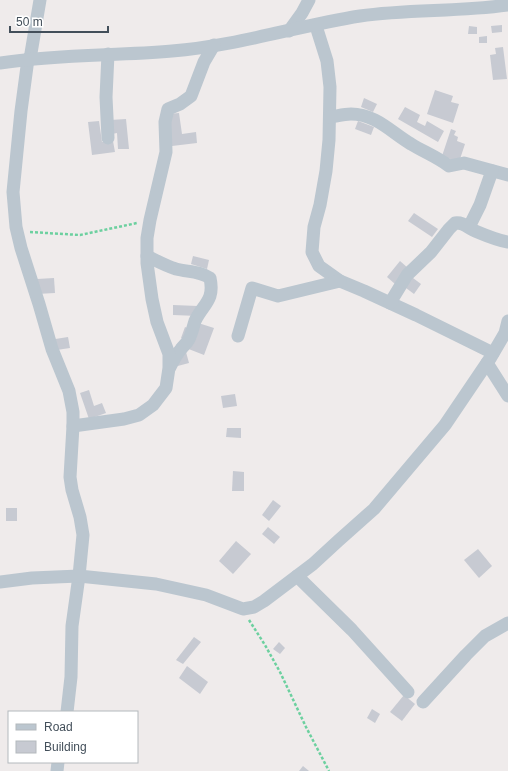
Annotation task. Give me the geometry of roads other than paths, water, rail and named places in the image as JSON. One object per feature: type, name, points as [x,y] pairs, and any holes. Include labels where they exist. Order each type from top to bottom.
[{"type":"street","points":[[40,0],[21,111],[13,192],[16,227],[21,248],[52,348],[69,391],[73,412],[70,477],[83,536],[72,626],[71,677],[66,711]]},
{"type":"street","points":[[289,31],[309,0]]},
{"type":"street","points":[[0,63],[29,59],[173,51],[214,45],[386,12],[451,10],[508,5]]},
{"type":"street","points":[[316,26],[327,61],[330,87],[329,140],[326,171],[320,205],[314,227],[312,252],[319,266],[340,281],[390,303],[490,358],[508,396]]},
{"type":"street","points":[[73,426],[124,419],[138,415],[153,405],[166,388],[169,368],[169,354],[157,322],[152,299],[147,256],[147,238],[166,152],[165,122],[168,109],[180,104],[191,96],[204,62],[214,45]]},
{"type":"street","points":[[108,54],[106,97],[108,138]]},
{"type":"street","points":[[330,117],[351,114],[369,117],[412,144],[440,159],[449,166],[464,163],[508,175]]},
{"type":"street","points":[[468,228],[480,205],[492,170]]},
{"type":"street","points":[[390,303],[407,274],[431,252],[453,224],[460,222],[468,228],[500,241],[508,242]]},
{"type":"street","points":[[147,256],[167,266],[205,274],[210,278],[211,282],[208,303],[195,322],[194,329],[188,341],[169,368]]},
{"type":"street","points":[[238,336],[252,288],[278,296],[340,281]]},
{"type":"street","points":[[0,582],[32,578],[79,576],[156,584],[206,595],[243,609],[254,607],[313,564],[374,509],[444,425],[490,358],[505,333],[508,322]]},
{"type":"street","points":[[297,576],[352,630],[408,692]]},
{"type":"street","points":[[423,702],[485,636],[508,623]]}]
